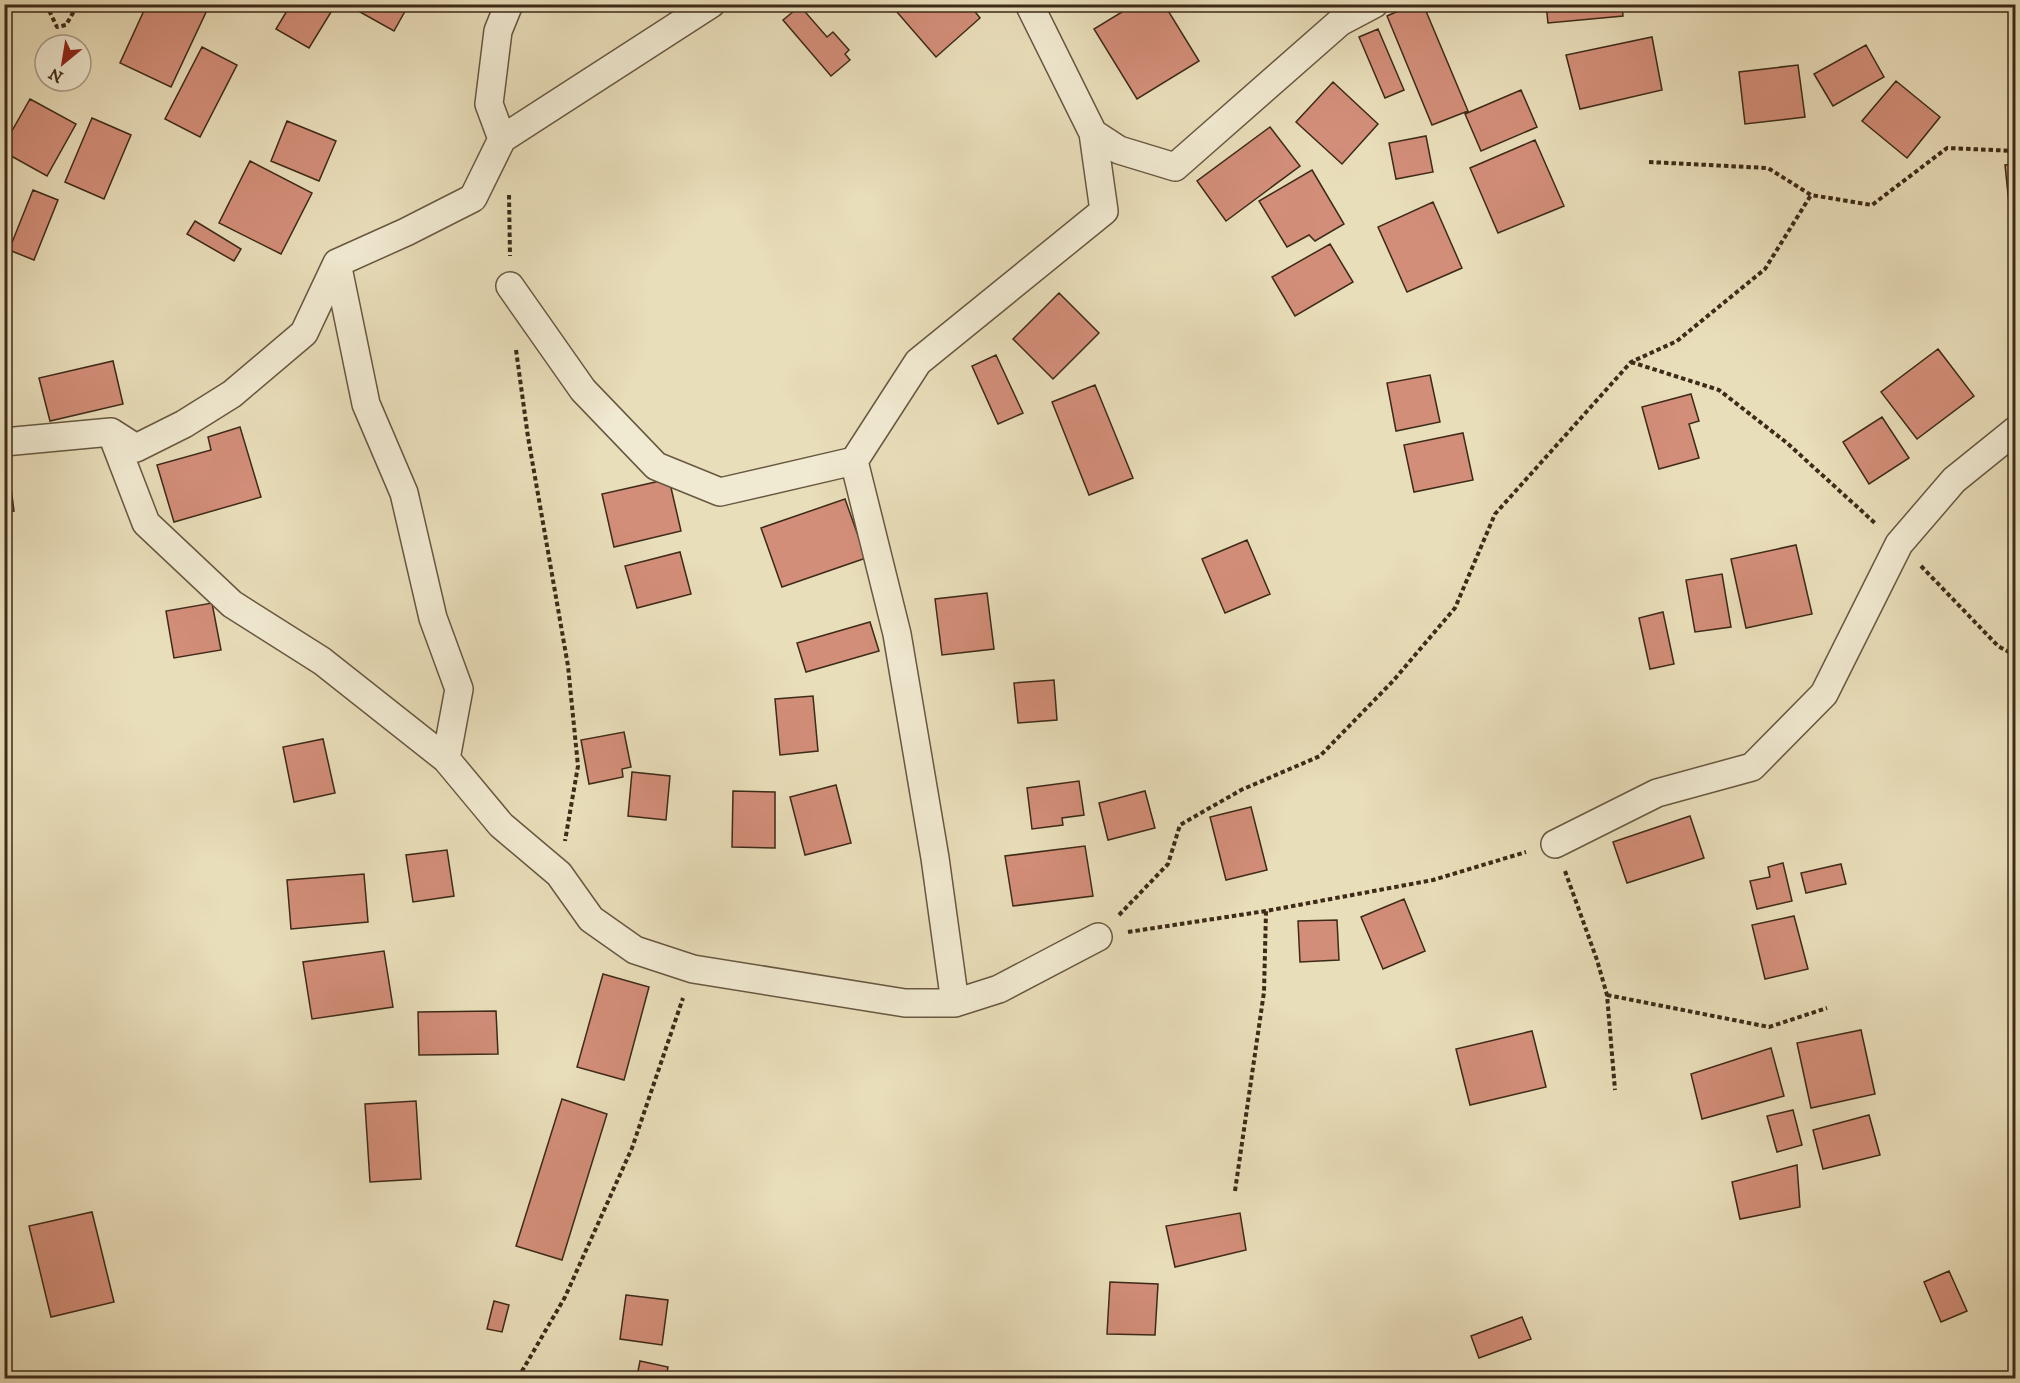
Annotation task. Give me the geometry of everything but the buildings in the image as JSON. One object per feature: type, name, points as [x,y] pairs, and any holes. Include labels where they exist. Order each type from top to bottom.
[{"type":"street","points":[[502,139],[489,104],[498,31],[508,4]]},
{"type":"street","points":[[4,442],[111,432],[136,448],[184,424],[232,394],[304,333],[337,263],[473,198],[502,139],[711,4]]},
{"type":"street","points":[[510,286],[583,390],[656,466],[720,492],[854,461],[918,362],[1104,211],[1093,133],[1029,4]]},
{"type":"street","points":[[1093,133],[1119,150],[1175,167],[1340,22],[1374,4]]},
{"type":"street","points":[[337,263],[366,404],[404,493],[433,618],[459,689],[446,759]]},
{"type":"street","points":[[1555,844],[1657,793],[1752,767],[1824,694],[1899,544],[1954,480],[2016,430]]},
{"type":"street","points":[[111,432],[146,523],[232,604],[322,661],[446,759],[501,825],[559,874],[591,919],[635,950],[693,969],[905,1003],[955,1003],[999,988],[1098,937]]},
{"type":"street","points":[[854,461],[897,634],[935,858],[955,1003]]},
{"type":"path","points":[[46,4],[57,27],[66,26],[78,4]]},
{"type":"path","points":[[1649,162],[1768,168],[1811,195],[1872,205],[1947,147],[2016,151]]},
{"type":"path","points":[[1098,937],[1168,864],[1180,825],[1241,790],[1320,756],[1393,681],[1455,608],[1495,514],[1631,362],[1677,341],[1765,269],[1811,195]]},
{"type":"path","points":[[1631,362],[1719,390],[1787,443],[1899,544],[1998,646],[2016,656]]},
{"type":"path","points":[[545,531],[568,666],[578,766],[559,874]]},
{"type":"path","points":[[1098,937],[1266,911],[1433,880],[1555,844],[1598,960],[1607,995],[1615,1090]]},
{"type":"path","points":[[1235,1191],[1264,992],[1266,911]]},
{"type":"path","points":[[518,1378],[565,1297],[632,1148],[693,969]]},
{"type":"path","points":[[1607,995],[1770,1027],[1827,1008]]}]
